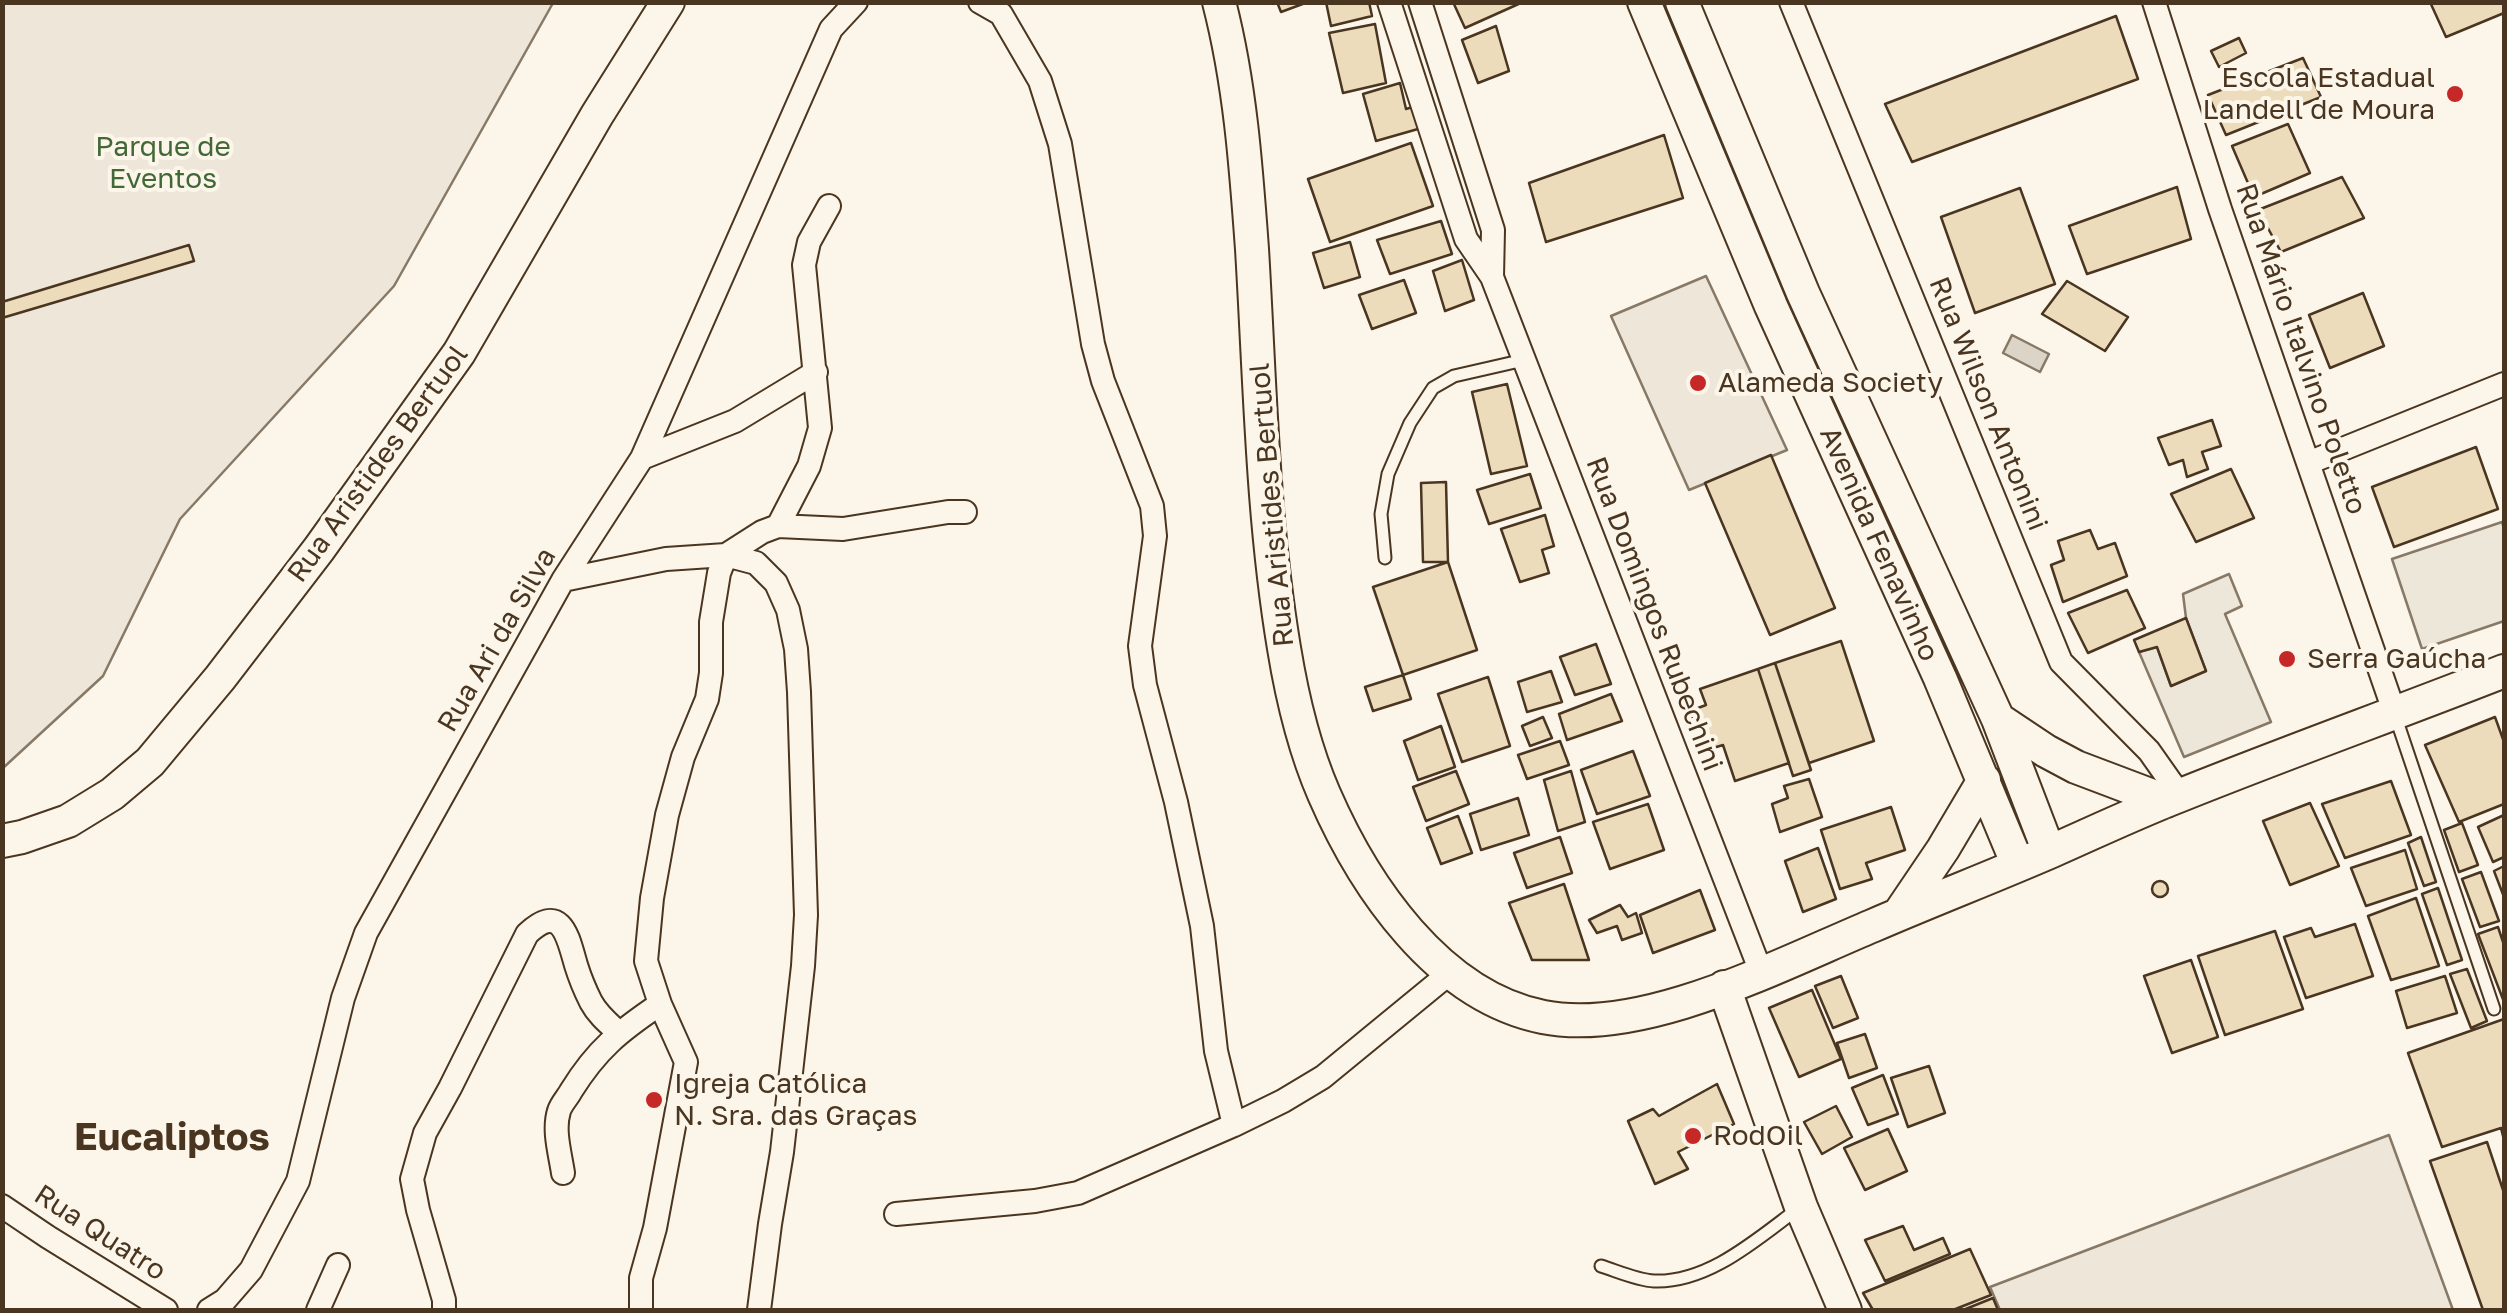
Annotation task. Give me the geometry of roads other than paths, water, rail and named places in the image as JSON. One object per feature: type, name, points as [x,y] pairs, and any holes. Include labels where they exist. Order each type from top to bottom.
[{"type":"main road","name":"Rua Aristides Bertuol","points":[[2,841],[68,821],[112,794],[150,762],[220,678],[319,549],[459,353],[668,2]]},
{"type":"main road","name":"Rua Aristides Bertuol","points":[[1219,2],[1242,121],[1272,562],[1284,650],[1300,723],[1323,792],[1356,857],[1422,946],[1480,993],[1516,1010],[1550,1018],[1595,1021],[1644,1014],[1724,988],[2173,798],[2504,671]]},
{"type":"main road","name":"Avenida Fenavinho","points":[[1644,2],[1771,306],[1940,678],[2018,865]]},
{"type":"main road","name":"Avenida Fenavinho","points":[[1682,2],[1804,293],[1998,719],[2049,852]]},
{"type":"main road","points":[[1693,121],[1726,110]]},
{"type":"main road","points":[[1771,306],[1804,293]]},
{"type":"main road","points":[[1854,490],[1886,475]]},
{"type":"main road","points":[[1940,678],[1972,662]]},
{"type":"main road","points":[[1998,719],[2076,768],[2173,798]]},
{"type":"main road","points":[[1899,914],[1984,780]]},
{"type":"main road","points":[[1724,988],[1801,1207],[1846,1310]]},
{"type":"street","name":"Rua Ari da Silva","points":[[209,1310],[224,1300],[250,1270],[298,1181],[343,998],[366,933],[563,580],[642,458],[831,29],[856,2]]},
{"type":"street","points":[[980,2],[1001,14],[1040,80],[1060,144],[1092,344],[1152,506],[1155,536],[1140,646],[1145,685],[1176,802],[1202,926],[1216,1051],[1234,1125]]},
{"type":"street","name":"Rua Domingos Rubechini","points":[[1390,2],[1466,239],[1492,277],[1761,972]]},
{"type":"street","name":"Rua Domingos Rubechini","points":[[1420,2],[1494,230],[1492,277]]},
{"type":"street","name":"Rua Wilson Antonini","points":[[1791,2],[2061,662],[2149,751],[2173,798]]},
{"type":"street","name":"Rua Mário Italvino Poletto","points":[[2154,2],[2220,209],[2394,714]]},
{"type":"street","points":[[778,526],[809,466],[820,428],[804,265],[808,242],[830,206]]},
{"type":"street","points":[[642,458],[735,421],[816,372]]},
{"type":"street","points":[[2308,463],[2504,384]]},
{"type":"street","points":[[641,1310],[642,1278],[686,1062],[646,962],[652,898],[683,756],[707,699],[711,622],[726,555],[778,526],[843,528],[965,512]]},
{"type":"street","points":[[563,580],[666,559],[726,555],[756,563],[776,584],[788,610],[799,692],[806,915],[782,1152],[759,1310]]},
{"type":"street","points":[[444,1310],[412,1179],[425,1134],[527,934],[536,926],[548,921],[560,924],[567,933],[593,1006],[618,1032]]},
{"type":"street","points":[[896,1214],[1035,1201],[1078,1193],[1234,1125],[1323,1077],[1451,972]]},
{"type":"street","points":[[562,1173],[556,1134],[559,1110],[618,1032],[660,1004]]},
{"type":"street","name":"Rua Quatro","points":[[2,1206],[166,1310]]},
{"type":"street","points":[[318,1310],[338,1264]]},
{"type":"lane","points":[[1385,558],[1381,514],[1388,474],[1410,423],[1433,388],[1454,376],[1524,360]]},
{"type":"lane","points":[[2394,714],[2494,1009]]},
{"type":"lane","points":[[1601,1266],[1653,1281],[1690,1276],[1717,1264],[1801,1207]]},
{"type":"place","name":"Escola Estadual Landell de Moura","points":[[2455,94]]},
{"type":"place","name":"Alameda Society","points":[[1698,383]]},
{"type":"place","name":"Serra Gaúcha","points":[[2287,659]]},
{"type":"place","name":"Igreja Católica N. Sra. das Graças","points":[[654,1100]]},
{"type":"place","name":"RodOil","points":[[1693,1136]]},
{"type":"district","name":"Eucaliptos","points":[[172,1138]]},
{"type":"park label","name":"Parque de Eventos","points":[[163,163]]}]
